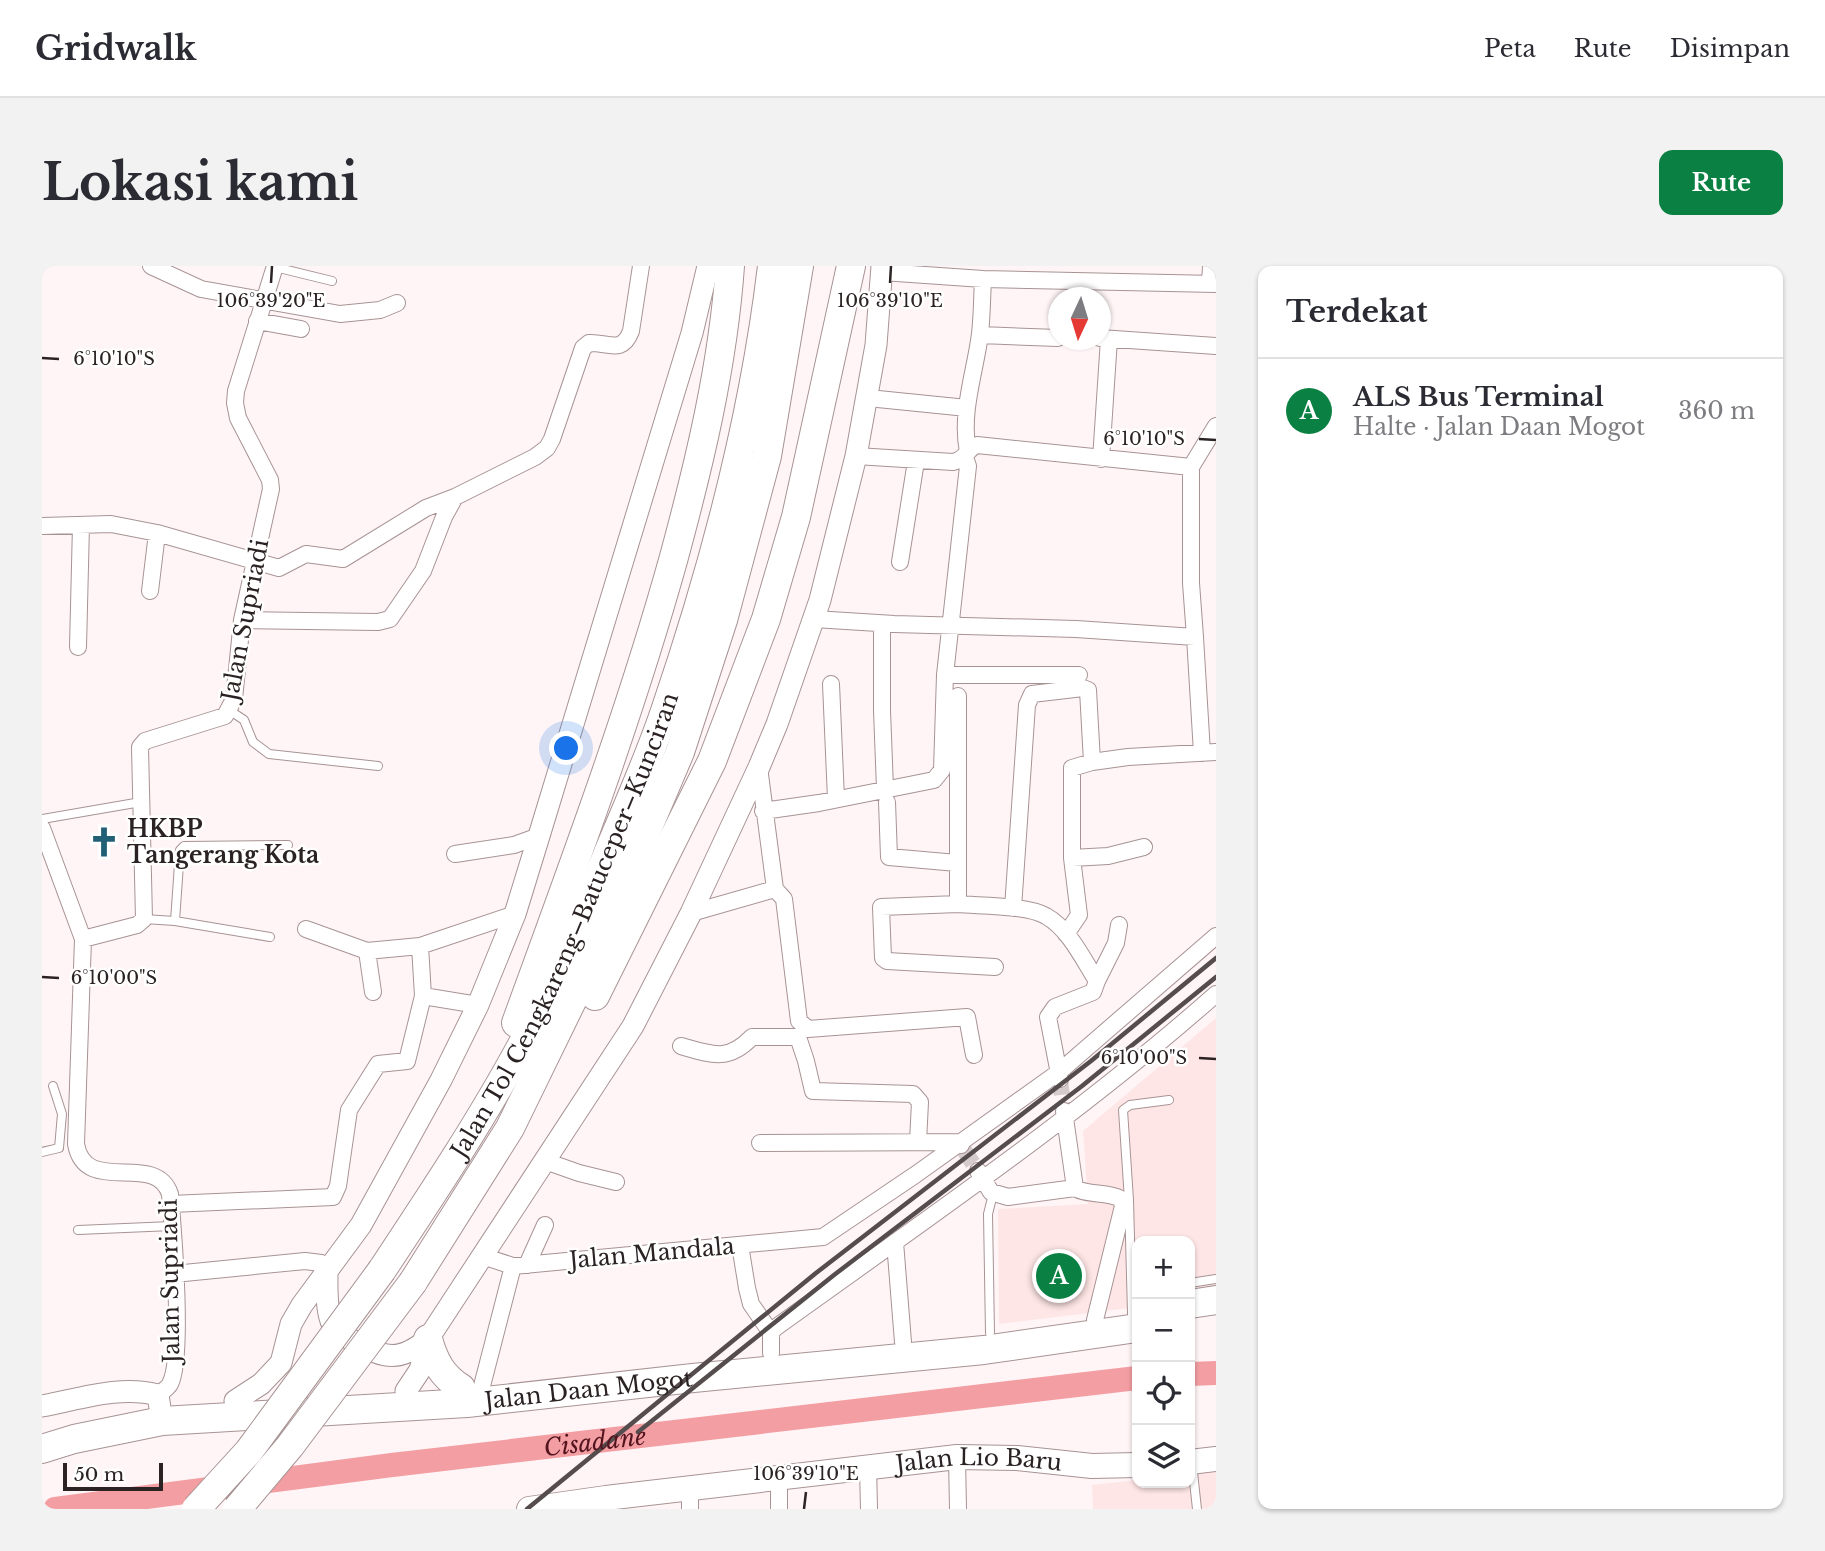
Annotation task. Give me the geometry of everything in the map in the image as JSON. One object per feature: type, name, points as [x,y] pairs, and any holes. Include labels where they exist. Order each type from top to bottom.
[{"type":"highway","points":[[483,1111],[611,764],[662,600],[706,434],[727,304],[730,266]]},
{"type":"highway","name":"Jalan Tol Cengkareng–Batuceper–Kunciran","points":[[196,1509],[249,1451],[382,1270],[483,1111],[523,1043],[556,975],[664,712],[696,615],[740,448],[772,266]]},
{"type":"highway","name":"Jalan Tol Cengkareng–Batuceper–Kunciran","points":[[237,1509],[290,1446],[413,1282],[510,1128],[590,964],[690,726],[723,620],[767,456],[799,266]]},
{"type":"highway","points":[[510,1128],[539,1087],[596,994],[712,761],[766,619],[796,517],[851,266]]},
{"type":"highway","points":[[1195,1303],[1216,1300]]},
{"type":"highway","name":"Jalan Daan Mogot","points":[[42,1431],[160,1407],[471,1387],[771,1343],[903,1342],[1095,1320],[1132,1308]]},
{"type":"highway","name":"Jalan Daan Mogot","points":[[42,1449],[160,1407],[467,1403],[693,1377],[984,1350],[1132,1308]]},
{"type":"highway","points":[[1195,1319],[1216,1315]]},
{"type":"highway","points":[[428,1339],[433,1358],[449,1381],[471,1387]]},
{"type":"main road","points":[[234,1401],[261,1384],[281,1363],[291,1324],[321,1266],[361,1226],[441,1080],[478,1004],[514,914],[540,836],[692,333],[708,266]]},
{"type":"main road","points":[[321,1266],[328,1311],[334,1328],[340,1334],[376,1354],[388,1357],[417,1349],[428,1339],[633,1026],[691,913],[759,767],[814,619],[856,456],[868,398],[876,345],[882,269]]},
{"type":"main road","points":[[407,1391],[419,1370],[428,1339]]},
{"type":"main road","points":[[42,1406],[115,1392],[143,1391],[160,1407]]},
{"type":"main road","name":"Jalan Lio Baru","points":[[530,1509],[690,1498],[779,1478],[957,1458],[1017,1458],[1092,1466],[1132,1465]]},
{"type":"street","points":[[151,266],[201,289],[340,314],[380,310],[397,303]]},
{"type":"street","name":"Jalan Supriadi","points":[[144,919],[140,747],[145,741],[225,716],[235,689],[242,620],[271,489],[270,480],[238,418],[236,391],[275,266]]},
{"type":"street","points":[[42,526],[111,524],[157,533],[279,568],[306,554],[343,559],[426,508],[535,457],[547,448],[583,348],[589,343],[620,345],[627,341],[641,266]]},
{"type":"street","points":[[882,269],[983,279],[1022,273],[1140,274],[1213,284],[1211,266]]},
{"type":"street","points":[[763,811],[836,799],[886,795],[934,780],[943,770],[945,675],[968,466],[965,441],[967,408],[980,335],[983,279]]},
{"type":"street","points":[[257,321],[300,329]]},
{"type":"street","points":[[980,335],[1048,338]]},
{"type":"street","points":[[1111,339],[1216,346]]},
{"type":"street","points":[[1101,459],[1105,350]]},
{"type":"street","points":[[868,398],[967,408]]},
{"type":"street","points":[[1066,934],[1079,915],[1072,858],[1072,768],[1093,762],[1209,752],[1191,583],[1191,467],[1216,426]]},
{"type":"street","points":[[856,456],[953,462],[977,445],[1191,467]]},
{"type":"street","points":[[900,562],[916,461]]},
{"type":"street","points":[[242,620],[378,622],[390,619],[423,571],[455,496]]},
{"type":"street","points":[[78,647],[81,525]]},
{"type":"street","points":[[150,591],[157,533]]},
{"type":"street","points":[[814,619],[882,624],[1076,629],[1195,637]]},
{"type":"street","points":[[882,624],[882,710],[889,857],[957,863]]},
{"type":"street","points":[[945,675],[1079,675]]},
{"type":"street","points":[[831,684],[836,799]]},
{"type":"street","points":[[1013,908],[1027,705],[1032,694],[1083,688],[1088,690],[1093,762]]},
{"type":"street","points":[[958,696],[958,904]]},
{"type":"street","points":[[759,767],[775,889],[783,899],[799,1021],[808,1029],[967,1017],[974,1055]]},
{"type":"street","points":[[42,828],[83,939],[137,925],[144,919]]},
{"type":"street","points":[[455,855],[514,845],[540,836]]},
{"type":"street","points":[[1072,858],[1108,856],[1144,846]]},
{"type":"street","points":[[691,913],[775,889]]},
{"type":"street","points":[[995,967],[887,961],[883,958],[881,906],[958,904],[1013,908],[1045,915],[1066,934],[1097,981]]},
{"type":"street","points":[[306,929],[368,951],[396,950],[419,946],[514,914]]},
{"type":"street","points":[[1059,1076],[1048,1017],[1055,1007],[1093,992],[1116,943],[1119,925]]},
{"type":"street","points":[[760,1143],[918,1142],[961,1146],[1059,1076],[1216,936]]},
{"type":"street","name":"Jalan Supriadi","points":[[83,939],[76,1144],[78,1154],[82,1162],[92,1168],[150,1174],[160,1178],[167,1186],[171,1204],[176,1339],[172,1377],[160,1407]]},
{"type":"street","points":[[171,1204],[333,1196],[338,1186],[349,1110],[378,1064],[407,1061],[423,996],[419,946]]},
{"type":"street","points":[[368,951],[373,992]]},
{"type":"street","points":[[771,1343],[775,1328],[895,1242],[1064,1111],[1185,1022],[1216,994]]},
{"type":"street","points":[[423,996],[478,1004]]},
{"type":"street","points":[[681,1046],[711,1055],[726,1055],[742,1048],[752,1037],[797,1037],[813,1091],[817,1093],[913,1094],[920,1102],[918,1142]]},
{"type":"street","points":[[1064,1111],[1074,1188]]},
{"type":"street","name":"Jalan Mandala","points":[[482,1256],[520,1265],[822,1237],[961,1146]]},
{"type":"street","points":[[545,1161],[616,1182]]},
{"type":"street","points":[[981,1174],[993,1194],[1008,1197],[1074,1188],[1115,1195],[1121,1199],[1123,1206],[1095,1320]]},
{"type":"street","points":[[471,1387],[520,1265],[545,1225]]},
{"type":"street","points":[[895,1242],[903,1342]]},
{"type":"street","points":[[740,1245],[751,1304],[771,1343]]},
{"type":"street","points":[[174,1274],[321,1266]]},
{"type":"street","points":[[957,1458],[958,1509]]},
{"type":"street","points":[[868,1466],[869,1509]]},
{"type":"street","points":[[779,1478],[779,1509]]},
{"type":"lane","points":[[275,266],[332,281]]},
{"type":"lane","points":[[229,710],[244,720],[253,742],[270,754],[378,766]]},
{"type":"lane","points":[[42,819],[141,802]]},
{"type":"lane","points":[[175,921],[181,847],[288,845]]},
{"type":"lane","points":[[144,919],[175,921],[270,937]]},
{"type":"lane","points":[[42,1152],[60,1148],[62,1115],[53,1086]]},
{"type":"lane","points":[[1135,1299],[1122,1110],[1130,1105],[1170,1100]]},
{"type":"lane","points":[[990,1333],[988,1214],[993,1194]]},
{"type":"lane","points":[[78,1230],[172,1226]]},
{"type":"lane","points":[[1195,1282],[1216,1279]]},
{"type":"lane","points":[[1197,1509],[1199,1461]]},
{"type":"shaded area","points":[[1216,1018],[1216,1293],[1195,1297],[1195,1236],[1132,1236],[1132,1308],[999,1324],[998,1209],[1088,1204],[1083,1131]]},
{"type":"shaded area","points":[[1216,1470],[1216,1509],[1093,1509],[1092,1485],[1132,1481],[1132,1488],[1195,1488],[1195,1472]]},
{"type":"waterway","name":"Cisadane","points":[[1195,1374],[1216,1373]]},
{"type":"waterway","name":"Cisadane","points":[[55,1509],[392,1465],[1132,1379]]},
{"type":"tunnel","points":[[1060,1079],[1063,1105]]},
{"type":"tunnel","points":[[964,1150],[978,1171]]},
{"type":"railway","points":[[527,1509],[816,1273],[1091,1061],[1216,958]]},
{"type":"railway","points":[[638,1432],[834,1275],[1082,1086],[1216,977]]},
{"type":"place","name":"HKBP Tangerang Kota","points":[[104,842]]},
{"type":"place","name":"ALS Bus Terminal","points":[[1059,1276]]}]
